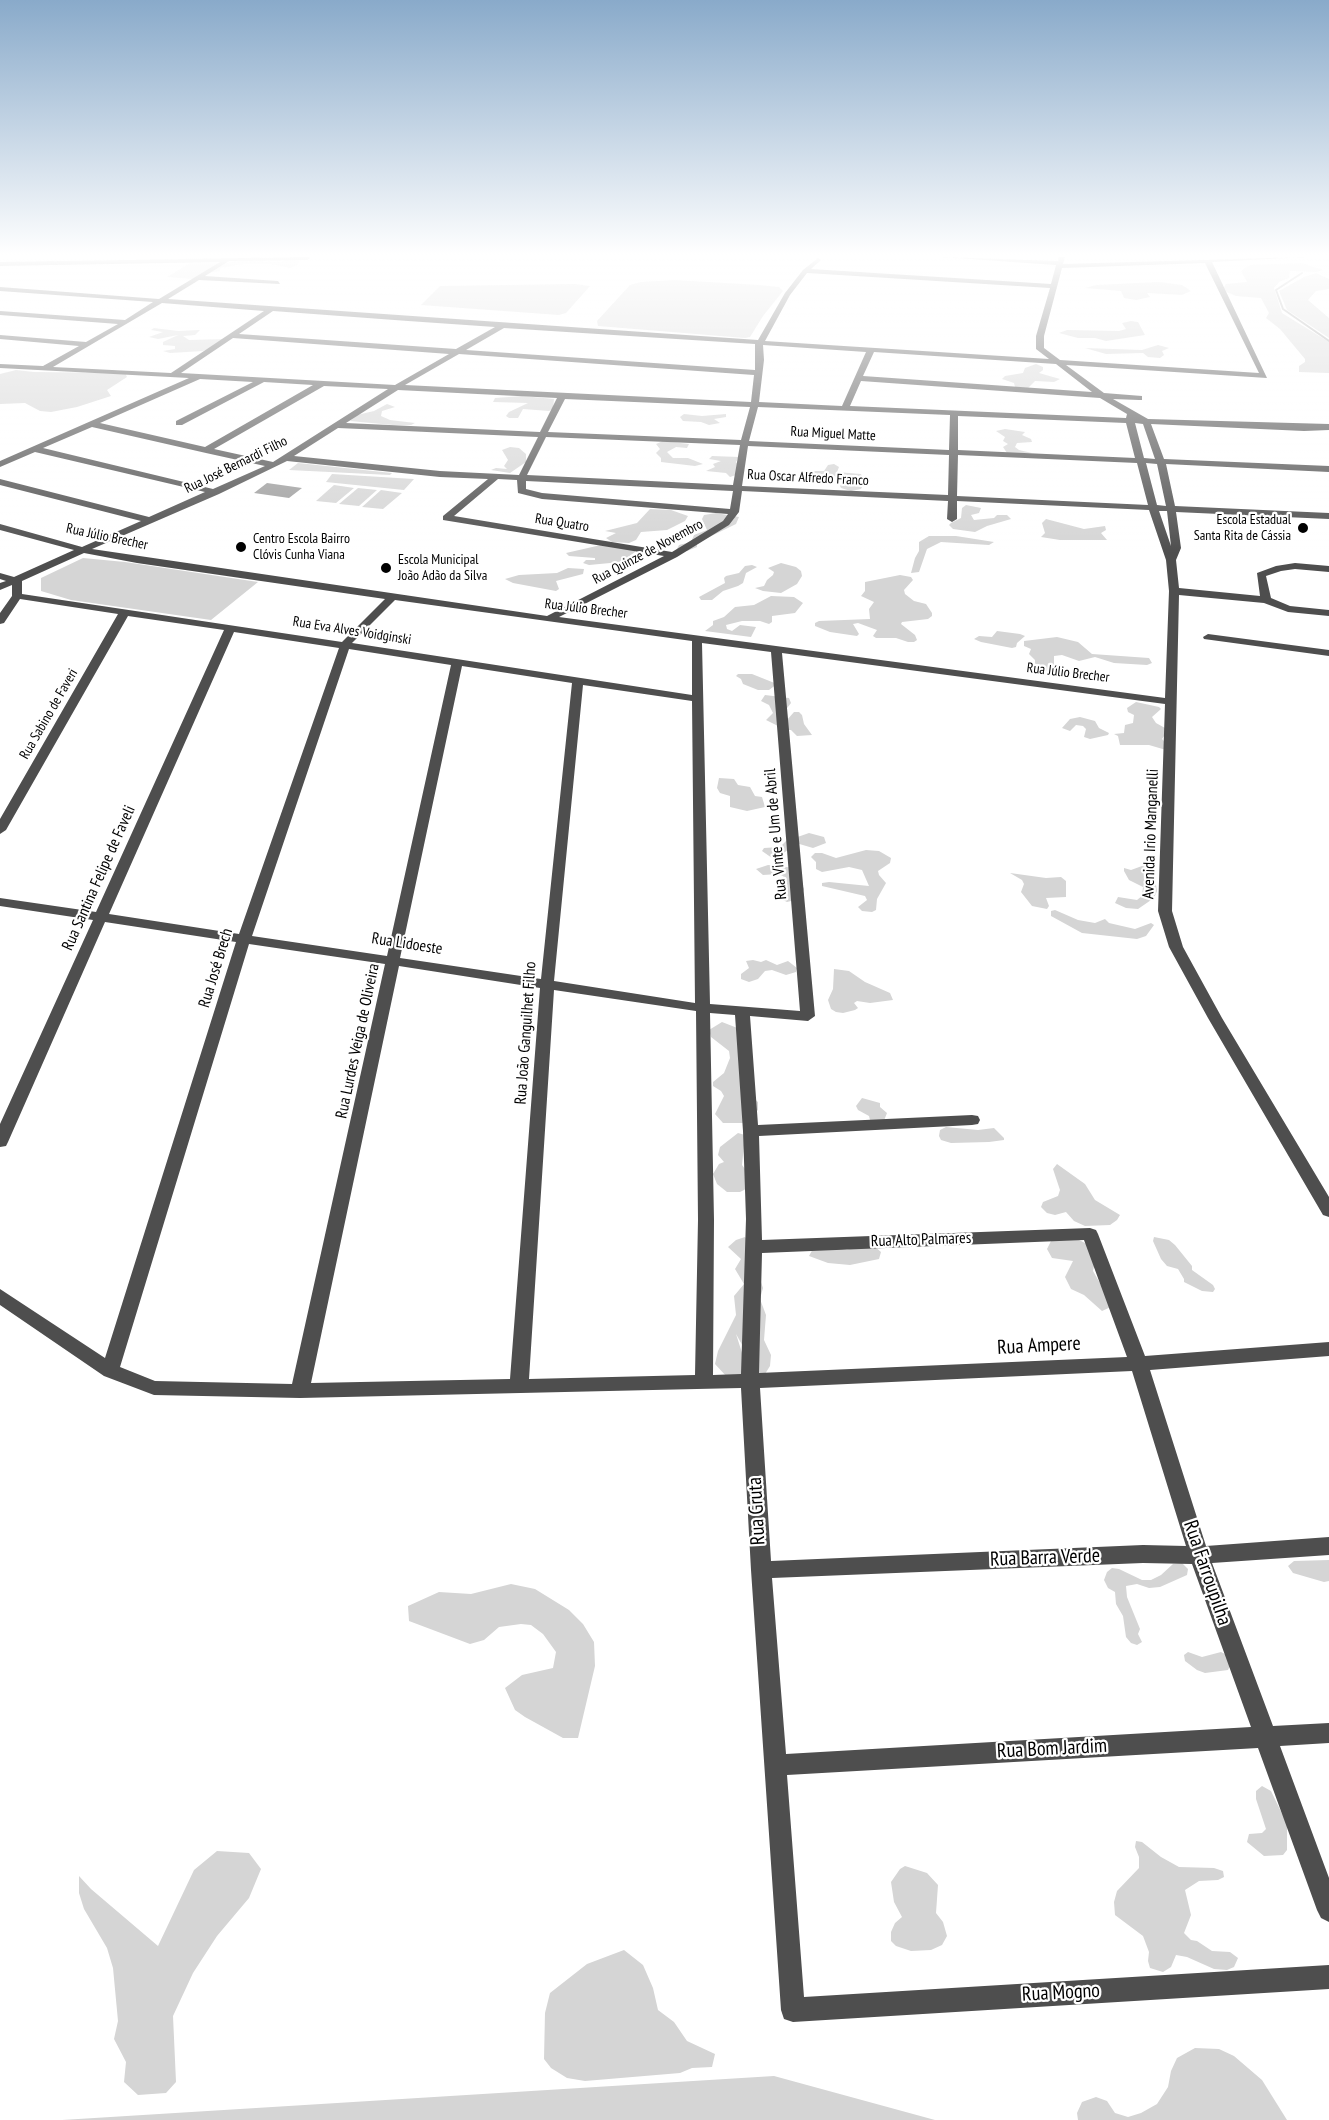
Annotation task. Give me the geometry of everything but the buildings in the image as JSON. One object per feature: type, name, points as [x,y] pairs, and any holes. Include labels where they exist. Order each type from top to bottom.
[{"type":"street","points":[[43,369],[66,356]]},
{"type":"street","points":[[172,375],[201,356]]},
{"type":"street","name":"Rua José Bernardi Filho","points":[[0,587],[286,459],[335,425],[448,356]]},
{"type":"street","points":[[512,356],[758,373]]},
{"type":"street","points":[[562,396],[522,477],[520,491],[542,496],[734,512],[744,444],[755,404],[759,356]]},
{"type":"street","points":[[845,408],[868,356]]},
{"type":"street","points":[[956,356],[1264,376],[1254,356]]},
{"type":"street","points":[[1048,356],[1131,418]]},
{"type":"street","points":[[0,366],[562,396],[954,413],[1131,418],[1146,421],[1304,428],[1329,427]]},
{"type":"street","points":[[0,373],[12,366]]},
{"type":"street","points":[[0,464],[200,377]]},
{"type":"street","points":[[859,378],[1139,398]]},
{"type":"street","points":[[179,423],[261,381]]},
{"type":"street","points":[[206,450],[321,384]]},
{"type":"street","points":[[952,519],[954,413]]},
{"type":"street","name":"Avenida Irio Manganelli","points":[[1131,418],[1153,508],[1172,560],[1174,591],[1172,702],[1165,910],[1176,947],[1235,1054],[1329,1211]]},
{"type":"street","name":"Avenida Irio Manganelli","points":[[1146,421],[1161,463],[1171,508],[1176,548],[1172,560]]},
{"type":"street","points":[[91,424],[274,465]]},
{"type":"street","name":"Rua Miguel Matte","points":[[335,425],[1329,469]]},
{"type":"street","points":[[34,449],[216,492]]},
{"type":"street","name":"Rua Oscar Alfredo Franco","points":[[286,459],[384,470],[1329,516]]},
{"type":"street","name":"Rua Quatro","points":[[497,476],[446,518],[674,555]]},
{"type":"street","points":[[0,482],[149,520]]},
{"type":"street","name":"Rua Quinze de Novembro","points":[[548,620],[674,555],[726,523],[734,512]]},
{"type":"street","name":"Rua Júlio Brecher","points":[[0,527],[117,557],[548,620],[1172,702]]},
{"type":"street","points":[[1266,600],[1261,575],[1279,568],[1295,566],[1329,569]]},
{"type":"street","points":[[0,576],[17,580],[17,596],[0,621]]},
{"type":"street","points":[[1174,591],[1266,600],[1288,609],[1329,613]]},
{"type":"street","name":"Rua Eva Alves Voidginski","points":[[17,596],[699,699]]},
{"type":"street","name":"Rua José Brech","points":[[110,1371],[244,938],[345,645],[393,596]]},
{"type":"street","name":"Rua Sabino de Faveri","points":[[0,830],[125,612]]},
{"type":"street","name":"Rua Santina Felipe de Faveli","points":[[0,1142],[230,628]]},
{"type":"street","points":[[1208,637],[1329,653]]},
{"type":"street","points":[[697,639],[706,1220],[704,1381]]},
{"type":"street","name":"Rua Vinte e Um de Abril","points":[[776,650],[808,1016]]},
{"type":"street","name":"Rua Lurdes Veiga de Oliveira","points":[[300,1391],[457,663]]},
{"type":"street","name":"Rua João Ganguilhet Filho","points":[[519,1387],[546,985],[578,682]]},
{"type":"street","name":"Rua Lidoeste","points":[[0,903],[702,1008],[808,1016]]},
{"type":"street","name":"Rua Gruta","points":[[742,1012],[751,1131],[753,1247],[750,1381],[761,1570],[793,2010]]},
{"type":"street","points":[[751,1131],[972,1120]]},
{"type":"street","name":"Rua Alto Palmares","points":[[753,1247],[1090,1234]]},
{"type":"street","name":"Rua Farroupilha","points":[[1090,1234],[1139,1364],[1199,1555],[1329,1910]]},
{"type":"street","name":"Rua Ampere","points":[[0,1296],[110,1371],[154,1388],[300,1391],[750,1381],[1139,1364],[1329,1349]]},
{"type":"street","name":"Rua Barra Verde","points":[[761,1570],[1143,1554],[1199,1555],[1329,1546]]},
{"type":"street","name":"Rua Bom Jardim","points":[[776,1765],[1329,1733]]},
{"type":"street","name":"Rua Mogno","points":[[793,2010],[1329,1977]]},
{"type":"shaded area","points":[[1302,356],[1329,356],[1329,373],[1299,372],[1299,366],[1305,362]]},
{"type":"shaded area","points":[[1036,364],[1043,367],[1039,373],[1060,379],[1054,382],[1035,381],[1028,388],[1015,387],[1014,383],[1002,379],[1005,376],[1023,373],[1025,368]]},
{"type":"shaded area","points":[[16,370],[125,373],[127,377],[107,390],[111,396],[77,407],[51,412],[40,411],[25,403],[0,404],[0,374]]},
{"type":"shaded area","points":[[522,396],[554,399],[553,409],[549,411],[523,409],[518,418],[509,418],[506,416],[509,412],[528,403],[493,402],[495,398]]},
{"type":"shaded area","points":[[387,404],[395,407],[382,411],[381,416],[390,420],[415,423],[393,425],[350,421],[357,415],[374,411]]},
{"type":"shaded area","points":[[684,414],[702,416],[726,414],[726,417],[714,419],[720,423],[709,425],[683,421],[680,417]]},
{"type":"shaded area","points":[[1005,429],[1025,432],[1022,435],[1031,439],[1032,442],[1017,443],[1015,447],[1032,453],[1007,453],[1003,447],[1008,444],[1003,441],[1005,437],[996,431]]},
{"type":"shaded area","points":[[663,441],[689,444],[687,448],[676,447],[667,452],[673,458],[688,458],[703,464],[695,466],[661,462],[661,458],[656,453],[660,449],[656,444]]},
{"type":"shaded area","points":[[510,447],[519,448],[526,454],[526,462],[510,473],[491,470],[507,469],[504,466],[508,460],[502,450]]},
{"type":"shaded area","points":[[712,456],[739,457],[736,462],[738,465],[736,475],[730,477],[726,473],[706,471],[715,467],[713,464],[721,461],[709,459]]},
{"type":"shaded area","points":[[298,463],[392,473],[390,475],[289,470]]},
{"type":"shaded area","points":[[834,464],[839,467],[837,472],[861,474],[862,476],[856,481],[862,487],[861,489],[851,491],[841,488],[843,482],[849,481],[846,478],[808,473],[824,471],[828,465]]},
{"type":"shaded area","points":[[332,474],[414,479],[404,490],[326,482]]},
{"type":"shaded area","points":[[267,483],[302,488],[289,498],[254,493]]},
{"type":"shaded area","points":[[334,485],[354,488],[336,503],[316,501]]},
{"type":"shaded area","points":[[358,488],[377,490],[359,506],[339,504]]},
{"type":"shaded area","points":[[381,490],[402,493],[383,509],[362,507]]},
{"type":"shaded area","points":[[966,505],[981,508],[979,513],[971,515],[974,520],[994,518],[997,515],[1007,515],[1011,519],[975,532],[953,529],[949,525],[961,518],[962,508]]},
{"type":"shaded area","points":[[650,509],[671,510],[688,516],[685,521],[667,530],[641,532],[636,540],[629,543],[612,542],[606,538],[616,533],[605,531],[637,523]]},
{"type":"shaded area","points":[[716,513],[739,517],[736,524],[697,543],[697,547],[687,551],[677,549],[679,545],[691,542],[694,535],[707,530],[702,519],[704,515]]},
{"type":"shaded area","points":[[1046,519],[1084,529],[1105,526],[1106,530],[1101,533],[1107,540],[1060,540],[1041,537],[1045,533],[1042,523]]},
{"type":"shaded area","points":[[929,536],[956,536],[994,542],[989,545],[941,542],[927,549],[919,572],[911,573],[919,551],[919,542]]},
{"type":"shaded area","points":[[601,545],[635,550],[635,552],[621,562],[589,565],[583,563],[586,560],[595,560],[595,558],[569,556],[566,553]]},
{"type":"shaded area","points":[[83,558],[258,582],[211,620],[71,600],[41,591],[41,578]]},
{"type":"shaded area","points":[[781,563],[796,567],[801,571],[802,576],[797,584],[781,593],[755,588],[764,586],[773,575],[774,572],[768,568]]},
{"type":"shaded area","points":[[745,566],[757,567],[746,573],[743,583],[723,591],[712,600],[701,600],[699,597],[725,583],[726,576],[739,573]]},
{"type":"shaded area","points":[[568,568],[584,569],[583,574],[556,581],[559,589],[556,591],[513,583],[505,579],[519,575],[557,573]]},
{"type":"shaded area","points":[[900,575],[911,577],[913,580],[904,590],[905,594],[914,601],[926,604],[932,613],[928,619],[902,622],[901,624],[915,635],[917,640],[914,642],[896,638],[876,638],[873,636],[877,630],[858,623],[853,624],[859,634],[857,636],[830,632],[815,626],[815,623],[819,621],[870,619],[869,609],[874,602],[861,596],[865,591],[865,582]]},
{"type":"shaded area","points":[[771,596],[794,597],[803,603],[795,613],[772,616],[772,622],[769,624],[760,621],[742,621],[726,625],[727,629],[732,631],[740,625],[756,627],[751,637],[705,631],[713,625],[713,621],[724,617],[735,607],[754,605]]},
{"type":"shaded area","points":[[997,631],[1025,636],[1016,647],[1012,648],[974,639],[979,636],[992,637]]},
{"type":"shaded area","points":[[1057,637],[1078,642],[1092,654],[1149,658],[1152,663],[1147,665],[1114,663],[1095,657],[1079,661],[1062,655],[1054,656],[1054,670],[1041,671],[1035,668],[1035,660],[1029,654],[1031,649],[1024,646],[1024,641]]},
{"type":"shaded area","points":[[752,674],[777,684],[769,690],[758,690],[743,684],[736,676]]},
{"type":"shaded area","points":[[765,695],[789,698],[791,703],[784,712],[787,720],[794,712],[799,712],[812,735],[797,736],[791,730],[786,730],[766,720],[773,713],[769,705],[761,701]]},
{"type":"shaded area","points":[[1136,702],[1161,709],[1152,717],[1156,723],[1165,728],[1166,733],[1162,739],[1167,744],[1166,750],[1149,745],[1120,745],[1118,736],[1114,734],[1124,733],[1125,725],[1133,723],[1134,715],[1128,712],[1127,708]]},
{"type":"shaded area","points":[[1080,717],[1095,721],[1099,728],[1109,733],[1108,735],[1090,739],[1084,737],[1086,729],[1083,726],[1076,725],[1070,731],[1062,728],[1070,719]]},
{"type":"shaded area","points":[[719,778],[734,779],[738,785],[750,787],[755,796],[762,797],[765,807],[747,811],[730,807],[730,796],[720,793],[717,788]]},
{"type":"shaded area","points":[[809,833],[824,837],[826,843],[813,848],[796,843],[779,857],[772,858],[762,851],[764,848],[780,847],[786,841]]},
{"type":"shaded area","points":[[866,850],[879,851],[891,858],[890,863],[878,871],[886,883],[877,899],[876,910],[872,912],[862,911],[858,907],[867,900],[865,896],[822,886],[822,883],[829,882],[869,886],[862,870],[849,867],[822,872],[816,869],[816,862],[811,857],[815,853],[822,853],[836,858]]},
{"type":"shaded area","points":[[768,865],[795,868],[804,889],[802,895],[795,900],[787,902],[783,900],[781,897],[785,890],[779,884],[785,878],[778,874],[763,875],[756,869]]},
{"type":"shaded area","points":[[1142,866],[1152,868],[1154,871],[1157,891],[1154,898],[1138,909],[1126,908],[1115,903],[1118,897],[1137,900],[1142,896],[1143,887],[1129,880],[1124,868],[1131,870]]},
{"type":"shaded area","points":[[1010,873],[1046,878],[1061,877],[1066,881],[1066,897],[1046,898],[1049,906],[1047,909],[1032,906],[1021,892],[1024,884],[1022,880]]},
{"type":"shaded area","points":[[1055,910],[1078,920],[1095,923],[1105,919],[1109,923],[1135,929],[1151,923],[1154,925],[1146,936],[1137,939],[1082,933],[1051,916],[1051,911]]},
{"type":"shaded area","points":[[766,960],[777,965],[788,961],[797,968],[796,972],[786,975],[772,970],[765,971],[758,979],[749,982],[741,979],[741,974],[749,968],[746,961],[761,962]]},
{"type":"shaded area","points":[[834,969],[849,971],[865,982],[890,993],[893,1000],[870,1003],[857,1001],[854,1003],[858,1008],[855,1010],[836,1012],[831,1009],[828,1000],[833,989]]},
{"type":"shaded area","points":[[722,1022],[745,1031],[751,1096],[758,1102],[758,1110],[744,1123],[723,1123],[715,1114],[724,1096],[713,1086],[713,1082],[724,1073],[730,1058],[729,1051],[711,1037],[709,1030]]},
{"type":"shaded area","points":[[862,1098],[880,1103],[880,1107],[887,1113],[883,1123],[870,1120],[869,1116],[858,1110],[856,1106]]},
{"type":"shaded area","points":[[946,1127],[978,1130],[994,1128],[1004,1140],[951,1143],[941,1140],[939,1136],[940,1130]]},
{"type":"shaded area","points":[[738,1133],[745,1135],[742,1165],[745,1169],[748,1188],[740,1192],[727,1192],[717,1184],[713,1174],[719,1164],[724,1162],[718,1155],[720,1147]]},
{"type":"shaded area","points":[[1057,1164],[1085,1184],[1095,1200],[1120,1215],[1117,1220],[1110,1225],[1085,1226],[1074,1221],[1066,1212],[1055,1215],[1047,1213],[1041,1207],[1043,1202],[1058,1196],[1060,1190],[1053,1169]]},
{"type":"shaded area","points":[[745,1237],[757,1252],[759,1276],[763,1288],[760,1299],[766,1315],[764,1340],[771,1355],[770,1366],[765,1374],[759,1375],[736,1334],[750,1378],[726,1376],[715,1364],[718,1351],[736,1315],[734,1296],[744,1284],[735,1269],[741,1259],[728,1247],[736,1240]]},
{"type":"shaded area","points":[[1154,1237],[1169,1240],[1175,1245],[1192,1266],[1192,1270],[1213,1285],[1215,1289],[1213,1292],[1202,1291],[1184,1282],[1178,1269],[1167,1266],[1161,1259],[1153,1241]]},
{"type":"shaded area","points":[[1052,1239],[1077,1239],[1085,1243],[1096,1256],[1093,1271],[1113,1306],[1102,1311],[1084,1295],[1071,1289],[1065,1277],[1073,1261],[1052,1258],[1047,1249]]},
{"type":"shaded area","points":[[866,1244],[874,1246],[881,1252],[879,1259],[850,1265],[828,1263],[809,1256],[814,1247],[847,1250]]},
{"type":"shaded area","points":[[1329,1560],[1329,1581],[1324,1582],[1293,1573],[1288,1566],[1294,1561]]},
{"type":"shaded area","points":[[1182,1563],[1188,1569],[1187,1575],[1160,1587],[1149,1588],[1137,1584],[1126,1586],[1127,1597],[1140,1629],[1138,1634],[1142,1642],[1137,1645],[1131,1643],[1126,1637],[1123,1616],[1116,1604],[1115,1592],[1108,1588],[1104,1580],[1107,1572],[1112,1568],[1119,1569],[1142,1580],[1151,1580],[1161,1575],[1173,1564]]},
{"type":"shaded area","points":[[511,1584],[535,1589],[569,1610],[583,1624],[594,1642],[595,1666],[578,1738],[563,1738],[525,1717],[515,1710],[505,1688],[522,1675],[553,1668],[556,1652],[543,1634],[531,1625],[499,1627],[484,1640],[470,1644],[409,1621],[408,1606],[439,1592],[471,1594]]},
{"type":"shaded area","points":[[1188,1652],[1202,1657],[1221,1652],[1229,1656],[1232,1662],[1228,1670],[1205,1673],[1185,1661],[1184,1655]]},
{"type":"shaded area","points":[[1262,1786],[1271,1791],[1287,1824],[1287,1850],[1283,1855],[1264,1856],[1247,1842],[1249,1834],[1262,1833],[1266,1829],[1256,1799],[1256,1791]]},
{"type":"shaded area","points":[[1136,1841],[1142,1842],[1179,1867],[1214,1868],[1223,1871],[1224,1877],[1218,1880],[1199,1881],[1185,1890],[1191,1915],[1184,1933],[1191,1940],[1197,1941],[1212,1951],[1230,1952],[1238,1958],[1234,1967],[1227,1970],[1214,1969],[1187,1957],[1176,1955],[1171,1967],[1163,1972],[1150,1968],[1149,1952],[1143,1936],[1115,1915],[1114,1902],[1117,1891],[1139,1868]]},
{"type":"shaded area","points":[[217,1851],[249,1853],[261,1869],[249,1898],[217,1936],[193,1973],[173,2016],[176,2082],[166,2093],[138,2095],[124,2082],[126,2062],[114,2039],[118,2021],[113,1968],[107,1948],[84,1909],[79,1893],[79,1876],[158,1946],[194,1870]]},
{"type":"shaded area","points":[[905,1866],[927,1873],[938,1885],[936,1913],[943,1922],[947,1936],[942,1945],[931,1950],[911,1951],[896,1946],[891,1941],[891,1932],[895,1923],[902,1917],[894,1902],[891,1882]]},
{"type":"shaded area","points":[[624,1950],[643,1965],[653,1988],[658,2010],[674,2022],[687,2041],[715,2054],[712,2067],[692,2068],[680,2073],[585,2081],[567,2078],[551,2068],[544,2059],[545,2013],[550,1993],[587,1964]]},
{"type":"shaded area","points":[[1195,2048],[1219,2049],[1234,2056],[1262,2080],[1287,2120],[1078,2120],[1077,2113],[1082,2102],[1096,2097],[1107,2101],[1115,2113],[1128,2117],[1157,2104],[1168,2087],[1171,2071],[1177,2058]]},
{"type":"shaded area","points":[[774,2076],[935,2120],[62,2120]]},
{"type":"place","name":"Escola Estadual Santa Rita de Cássia","points":[[1303,528]]},
{"type":"place","name":"Centro Escola Bairro Clóvis Cunha Viana","points":[[241,547]]},
{"type":"place","name":"Escola Municipal João Adão da Silva","points":[[386,568]]}]
